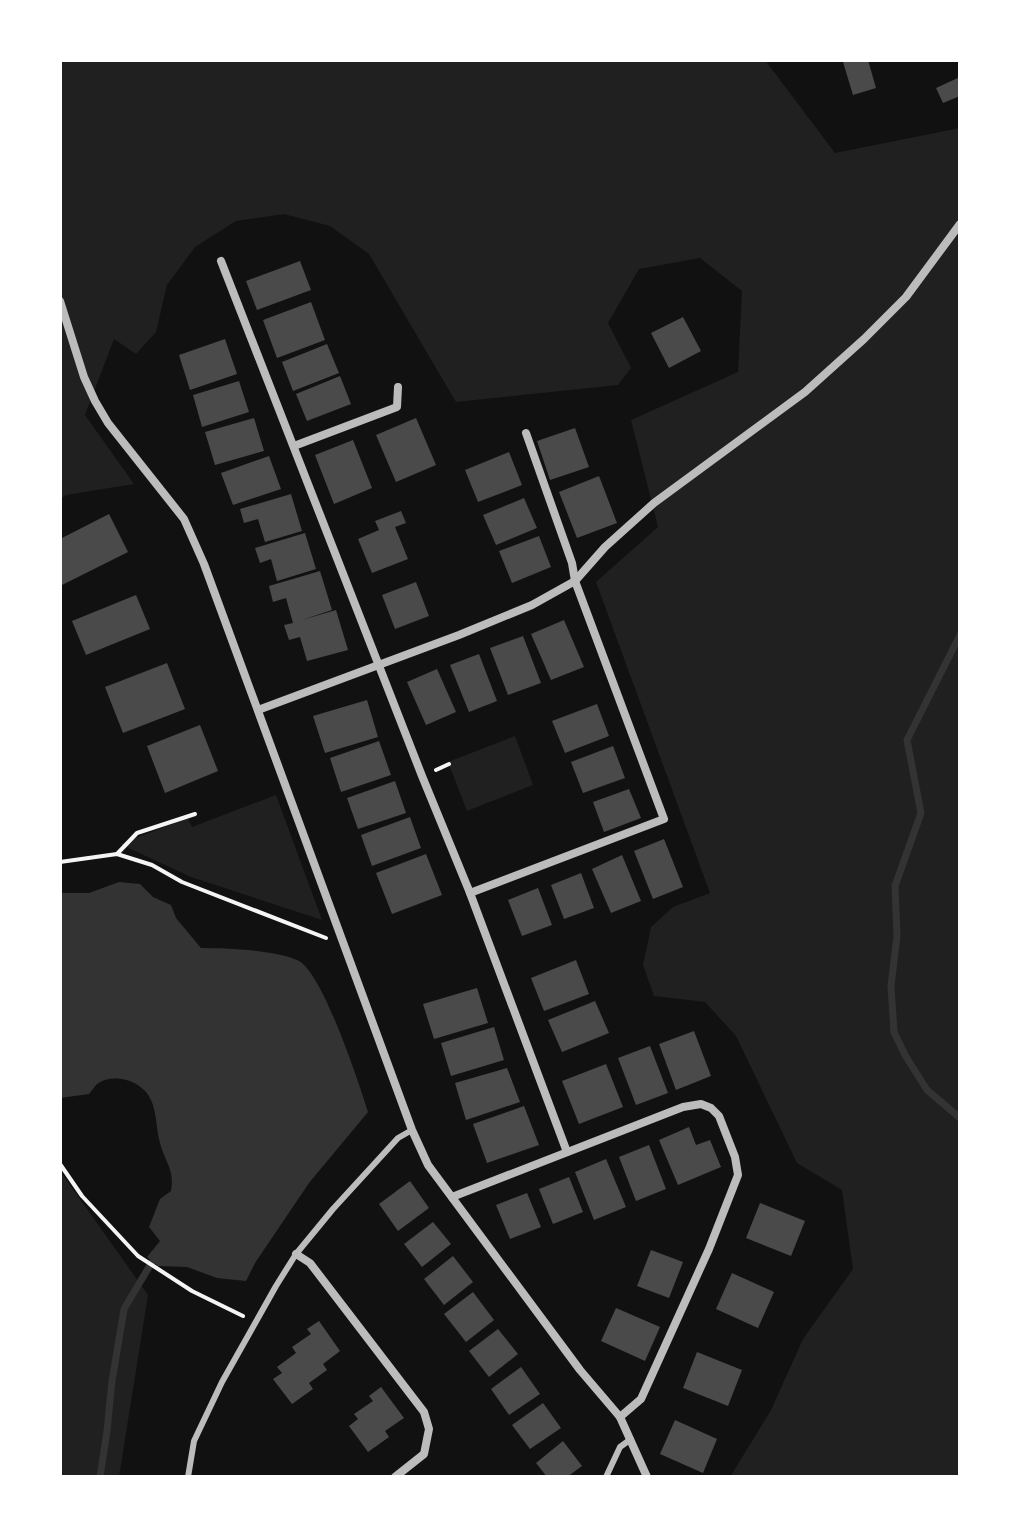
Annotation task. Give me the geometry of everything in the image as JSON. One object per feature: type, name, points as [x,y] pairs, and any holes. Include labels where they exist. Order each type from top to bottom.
[{"type":"street","points":[[258,710],[459,635],[532,605],[575,581],[605,547],[654,503],[805,392],[864,339],[906,297],[960,224]]},
{"type":"street","points":[[221,261],[470,893],[567,1152]]},
{"type":"street","points":[[60,301],[84,377],[95,401],[108,423],[184,519],[204,564],[412,1130],[428,1165],[580,1370],[620,1417],[647,1477]]},
{"type":"street","points":[[294,446],[397,407],[398,387]]},
{"type":"street","points":[[470,893],[664,819],[575,581],[572,563],[526,433]]},
{"type":"street","points":[[452,1197],[683,1107],[701,1104],[719,1116],[735,1157],[738,1175],[709,1249],[641,1399],[620,1417]]},
{"type":"street","points":[[296,1254],[310,1263],[424,1412],[429,1429],[424,1454],[395,1477]]},
{"type":"lane","points":[[188,1477],[194,1441],[222,1382],[296,1254],[398,1138],[412,1130]]},
{"type":"lane","points":[[606,1477],[620,1447],[631,1439]]},
{"type":"path","points":[[117,854],[137,833],[195,814]]},
{"type":"path","points":[[60,862],[117,854],[152,865],[182,882],[343,944]]},
{"type":"path","points":[[60,1164],[82,1196],[141,1259],[192,1291],[256,1322]]},
{"type":"shaded area","points":[[60,60],[765,60],[835,153],[960,128],[960,1477],[730,1477],[771,1410],[803,1339],[853,1269],[842,1190],[797,1163],[736,1036],[705,1002],[654,996],[643,965],[651,927],[673,907],[710,893],[596,582],[658,527],[631,420],[738,372],[742,291],[700,258],[639,269],[608,323],[631,368],[618,385],[456,402],[369,254],[330,226],[284,214],[236,221],[195,247],[167,285],[156,332],[136,354],[114,339],[85,415],[134,484],[66,495],[60,499]]},
{"type":"shaded area","points":[[515,736],[533,785],[467,811],[448,762]]},
{"type":"shaded area","points":[[276,795],[322,920],[191,877],[120,844],[188,818],[192,827]]},
{"type":"shaded area","points":[[119,882],[140,884],[153,897],[171,905],[176,918],[201,948],[266,952],[299,961],[319,986],[329,1007],[368,1112],[309,1183],[246,1281],[217,1278],[187,1267],[158,1266],[147,1257],[160,1241],[149,1227],[160,1199],[171,1191],[172,1184],[153,1105],[142,1088],[127,1080],[111,1079],[97,1084],[89,1094],[60,1098],[60,893],[89,893]]},
{"type":"shaded area","points":[[60,1171],[148,1295],[119,1477],[60,1477]]},
{"type":"building","points":[[868,60],[876,88],[853,95],[843,62]]},
{"type":"building","points":[[960,77],[960,96],[943,103],[936,88]]},
{"type":"building","points":[[300,261],[311,290],[257,310],[246,281]]},
{"type":"building","points":[[311,302],[325,340],[277,358],[263,320]]},
{"type":"building","points":[[683,317],[701,351],[669,368],[651,333]]},
{"type":"building","points":[[225,339],[237,374],[190,390],[179,355]]},
{"type":"building","points":[[327,344],[339,373],[293,391],[282,362]]},
{"type":"building","points":[[340,376],[351,404],[307,421],[296,394]]},
{"type":"building","points":[[239,381],[249,412],[202,427],[193,395]]},
{"type":"building","points":[[254,418],[264,451],[215,465],[205,432]]},
{"type":"building","points":[[416,418],[436,465],[396,482],[376,435]]},
{"type":"building","points":[[575,428],[589,467],[550,480],[537,441]]},
{"type":"building","points":[[353,440],[372,488],[334,504],[315,455]]},
{"type":"building","points":[[509,452],[522,485],[478,502],[465,470]]},
{"type":"building","points":[[269,456],[281,489],[233,505],[221,473]]},
{"type":"building","points":[[599,476],[617,523],[577,538],[559,492]]},
{"type":"building","points":[[291,494],[302,531],[265,542],[258,519],[244,523],[240,509]]},
{"type":"building","points":[[524,498],[537,528],[496,545],[483,515]]},
{"type":"building","points":[[401,511],[406,523],[395,527],[408,559],[372,573],[358,539],[379,530],[375,521]]},
{"type":"building","points":[[109,514],[128,552],[60,586],[60,539]]},
{"type":"building","points":[[305,533],[316,569],[277,581],[271,559],[260,563],[255,548]]},
{"type":"building","points":[[539,536],[551,567],[512,583],[499,551]]},
{"type":"building","points":[[320,571],[332,610],[302,620],[336,610],[348,650],[307,661],[300,637],[289,640],[284,625],[293,623],[286,598],[273,602],[269,586]]},
{"type":"building","points":[[416,582],[429,616],[395,629],[382,595]]},
{"type":"building","points":[[136,595],[150,629],[86,655],[72,621]]},
{"type":"building","points":[[564,620],[584,667],[551,680],[531,634]]},
{"type":"building","points":[[523,636],[541,683],[508,695],[490,648]]},
{"type":"building","points":[[479,654],[497,701],[469,712],[450,665]]},
{"type":"building","points":[[167,663],[185,709],[123,733],[105,687]]},
{"type":"building","points":[[437,669],[456,712],[426,725],[407,682]]},
{"type":"building","points":[[367,700],[378,737],[325,753],[313,716]]},
{"type":"building","points":[[597,704],[609,736],[565,753],[552,721]]},
{"type":"building","points":[[200,725],[218,771],[165,793],[147,746]]},
{"type":"building","points":[[379,741],[391,775],[341,792],[330,758]]},
{"type":"building","points":[[613,746],[625,778],[583,793],[571,762]]},
{"type":"building","points":[[395,781],[406,813],[358,829],[347,798]]},
{"type":"building","points":[[629,789],[641,818],[604,832],[593,802]]},
{"type":"building","points":[[410,817],[421,848],[372,866],[361,835]]},
{"type":"building","points":[[664,839],[683,887],[653,899],[634,851]]},
{"type":"building","points":[[426,854],[442,895],[392,914],[376,873]]},
{"type":"building","points":[[622,855],[641,901],[611,913],[592,869]]},
{"type":"building","points":[[581,873],[594,908],[564,919],[551,885]]},
{"type":"building","points":[[538,888],[552,925],[522,936],[508,900]]},
{"type":"building","points":[[576,960],[589,994],[544,1011],[531,978]]},
{"type":"building","points":[[477,988],[488,1023],[434,1039],[423,1004]]},
{"type":"building","points":[[595,1001],[609,1033],[562,1052],[548,1020]]},
{"type":"building","points":[[494,1027],[504,1060],[451,1076],[441,1043]]},
{"type":"building","points":[[694,1031],[711,1076],[676,1090],[659,1044]]},
{"type":"building","points":[[650,1046],[668,1093],[636,1105],[618,1058]]},
{"type":"building","points":[[606,1064],[623,1107],[579,1124],[562,1081]]},
{"type":"building","points":[[507,1068],[520,1102],[466,1120],[455,1083]]},
{"type":"building","points":[[524,1106],[539,1145],[487,1163],[473,1124]]},
{"type":"building","points":[[689,1127],[696,1145],[710,1140],[721,1167],[678,1185],[659,1140]]},
{"type":"building","points":[[649,1145],[666,1189],[636,1201],[619,1157]]},
{"type":"building","points":[[606,1159],[626,1207],[594,1220],[575,1172]]},
{"type":"building","points":[[569,1177],[583,1212],[553,1224],[539,1189]]},
{"type":"building","points":[[410,1181],[429,1208],[398,1231],[379,1204]]},
{"type":"building","points":[[527,1193],[541,1227],[510,1239],[496,1205]]},
{"type":"building","points":[[760,1203],[805,1221],[791,1256],[746,1238]]},
{"type":"building","points":[[433,1222],[451,1244],[422,1267],[404,1244]]},
{"type":"building","points":[[651,1250],[683,1262],[669,1298],[637,1286]]},
{"type":"building","points":[[453,1256],[473,1282],[444,1305],[424,1279]]},
{"type":"building","points":[[732,1273],[774,1292],[758,1328],[716,1309]]},
{"type":"building","points":[[473,1292],[494,1320],[466,1342],[444,1314]]},
{"type":"building","points":[[616,1308],[660,1327],[645,1361],[601,1341]]},
{"type":"building","points":[[319,1321],[340,1351],[323,1364],[327,1370],[309,1383],[313,1389],[292,1404],[273,1379],[282,1373],[277,1367],[296,1353],[292,1347],[311,1334],[307,1329]]},
{"type":"building","points":[[498,1329],[518,1354],[489,1377],[469,1351]]},
{"type":"building","points":[[697,1352],[742,1370],[728,1406],[683,1388]]},
{"type":"building","points":[[521,1367],[540,1394],[509,1415],[491,1389]]},
{"type":"building","points":[[381,1387],[404,1418],[385,1431],[389,1437],[368,1452],[349,1426],[358,1419],[354,1414],[373,1401],[369,1396]]},
{"type":"building","points":[[543,1403],[561,1428],[530,1449],[512,1425]]},
{"type":"building","points":[[675,1420],[717,1439],[703,1473],[660,1454]]},
{"type":"building","points":[[563,1441],[582,1466],[567,1477],[547,1477],[536,1463]]},
{"type":"waterway","points":[[960,635],[907,740],[921,813],[895,886],[897,936],[891,986],[894,1032],[905,1055],[927,1090],[960,1118]]},
{"type":"waterway","points":[[100,1477],[124,1309],[152,1262]]}]
